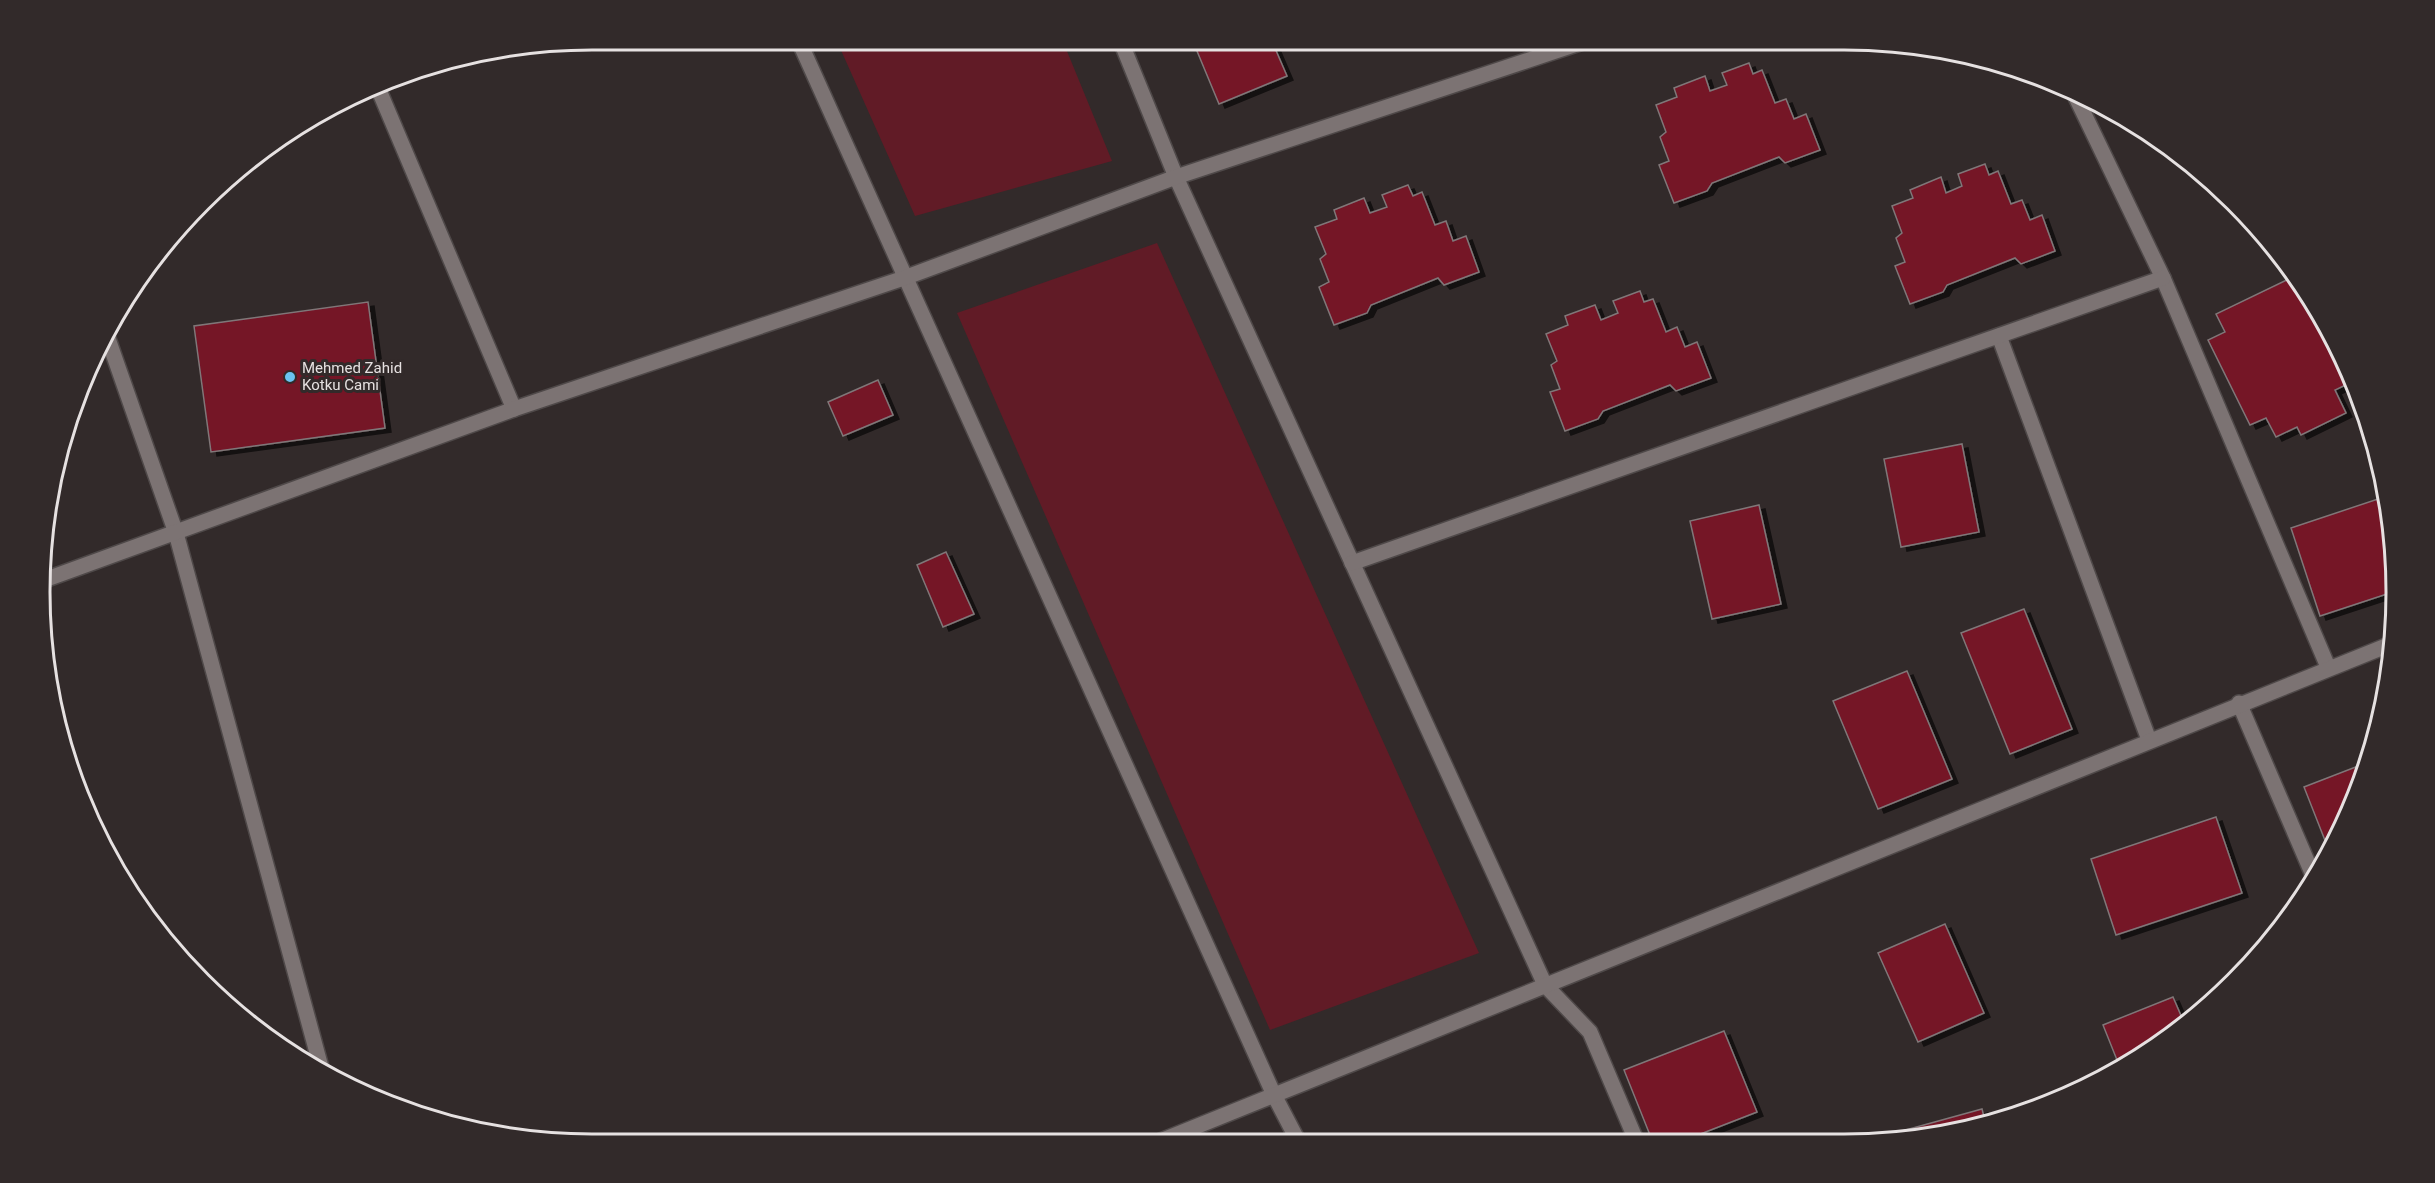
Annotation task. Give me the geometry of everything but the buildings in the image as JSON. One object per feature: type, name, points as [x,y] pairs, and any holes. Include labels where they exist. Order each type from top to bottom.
[{"type":"street","points":[[803,50],[1274,1095],[1293,1133]]},
{"type":"street","points":[[1124,50],[1176,177],[1545,985],[1590,1032],[1633,1133]]},
{"type":"street","points":[[50,577],[514,409],[904,278],[1176,177],[1559,50]]},
{"type":"street","points":[[380,93],[514,409]]},
{"type":"street","points":[[2079,103],[2163,278],[2328,667]]},
{"type":"street","points":[[1352,563],[2163,278]]},
{"type":"street","points":[[1999,336],[2149,740]]},
{"type":"street","points":[[110,343],[176,533],[319,1060]]},
{"type":"street","points":[[1180,1133],[2328,667],[2382,647]]},
{"type":"street","points":[[2240,703],[2310,867]]},
{"type":"shaded area","points":[[841,50],[1067,50],[1112,161],[915,216]]},
{"type":"shaded area","points":[[1157,243],[1479,953],[1270,1030],[957,313]]},
{"type":"place","name":"Mehmed Zahid Kotku Cami","points":[[290,377]]}]
